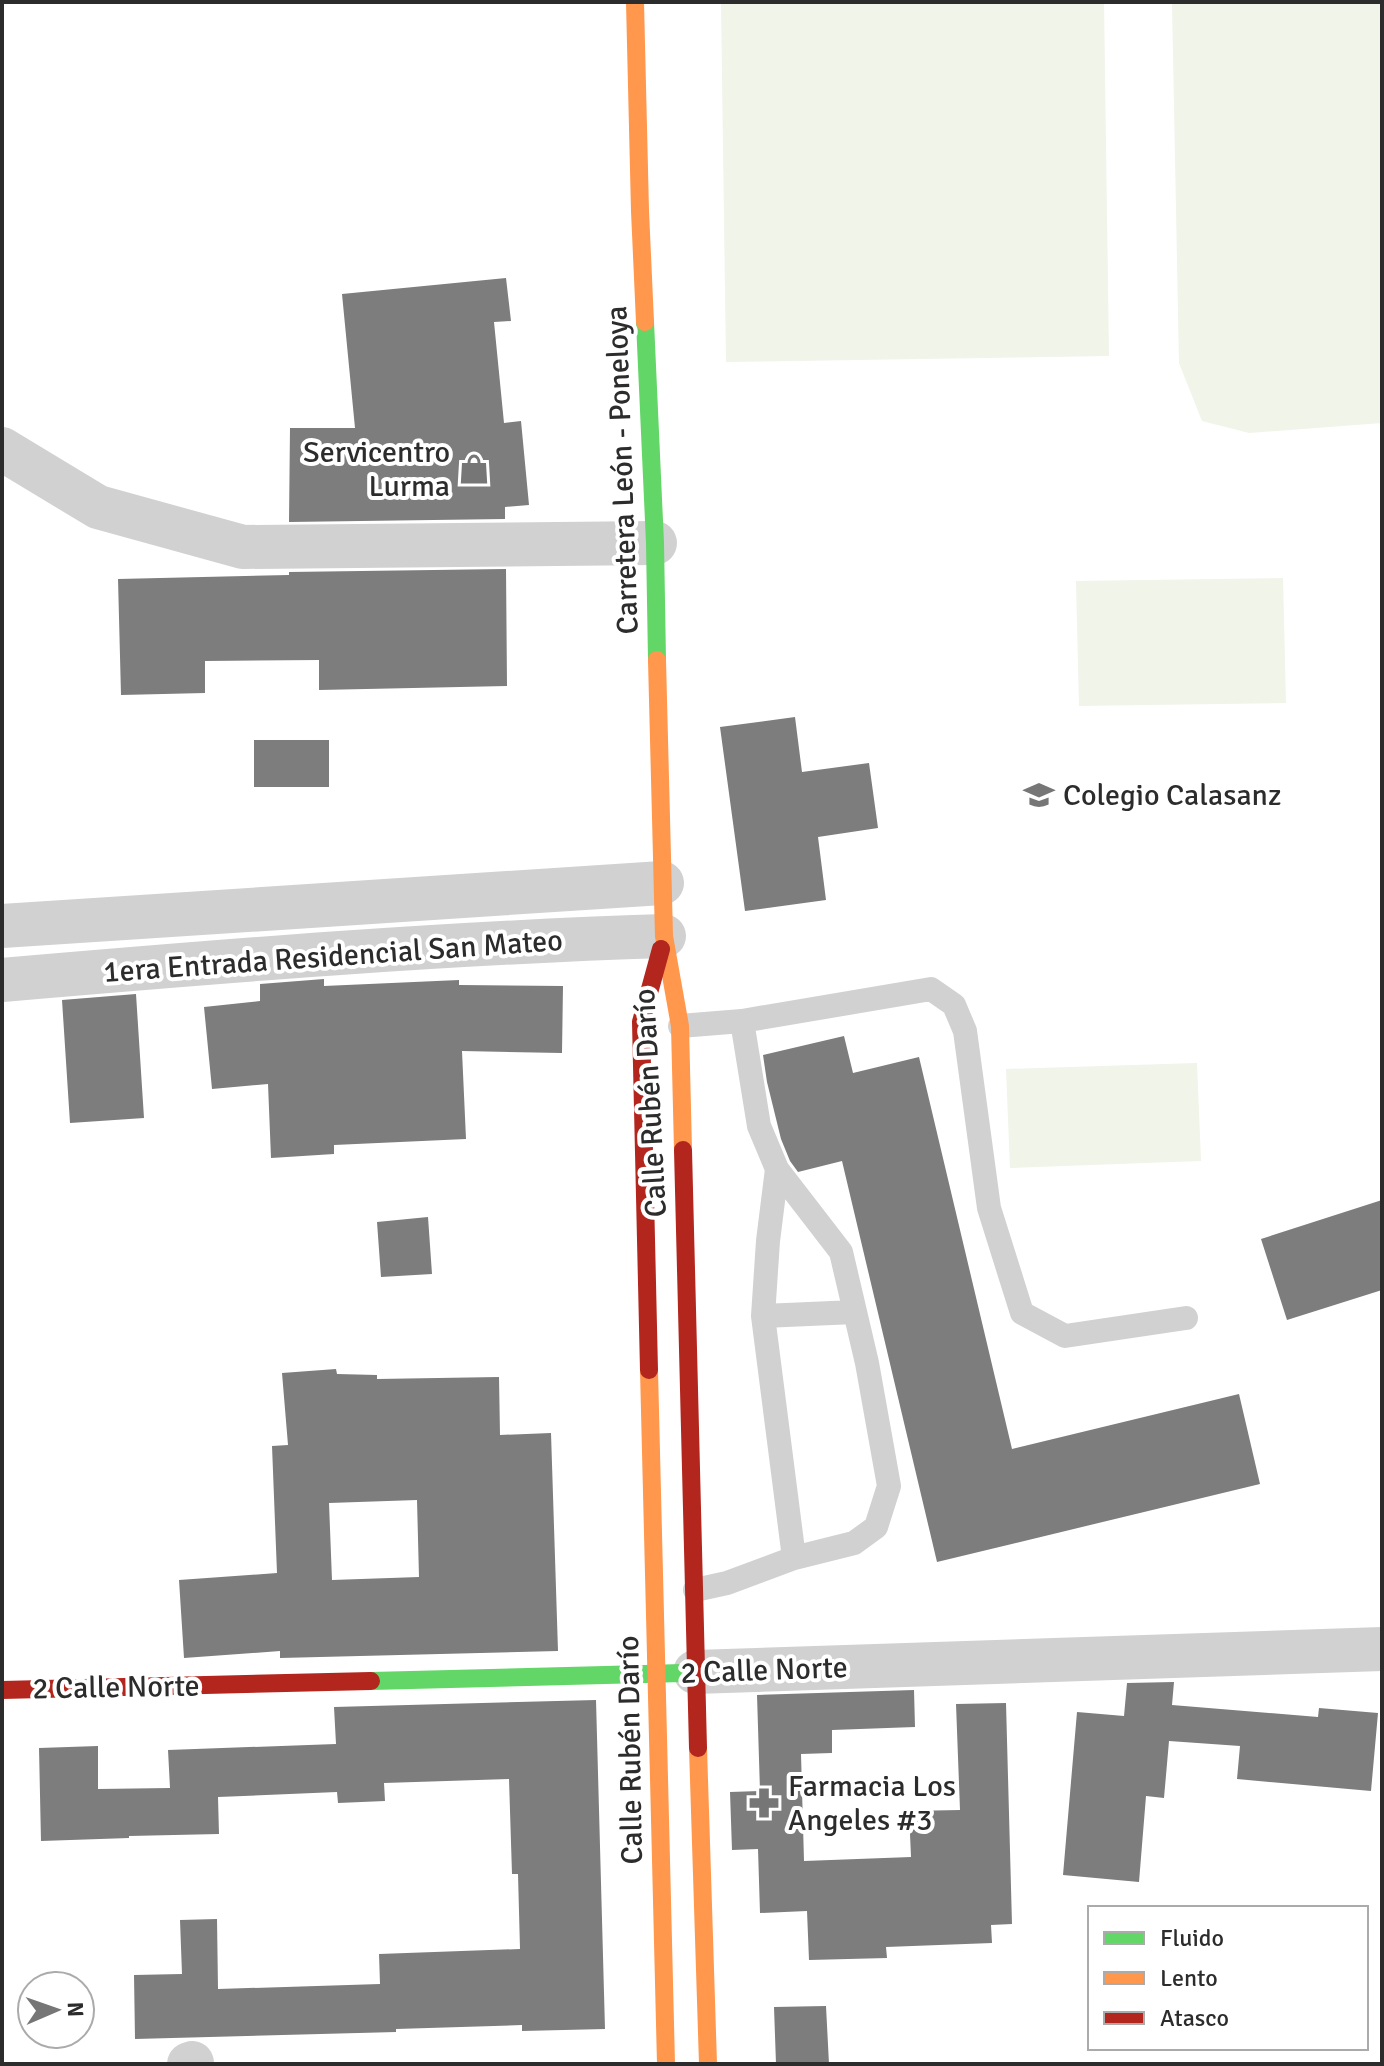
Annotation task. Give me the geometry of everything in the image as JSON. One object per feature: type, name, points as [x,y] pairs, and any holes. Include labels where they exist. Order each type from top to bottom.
[{"type":"street","name":"Carretera León - Poneloya","points":[[635,2],[640,211],[655,543],[664,936]]},
{"type":"street","points":[[2,449],[98,507],[243,547],[655,543]]},
{"type":"street","name":"1era Entrada Residencial San Mateo","points":[[2,926],[662,883]]},
{"type":"street","name":"1era Entrada Residencial San Mateo","points":[[2,980],[509,941],[664,936]]},
{"type":"street","name":"Calle Rubén Darío","points":[[664,936],[680,1026],[695,1590],[675,1673],[683,2048]]},
{"type":"street","name":"Calle Rubén Darío","points":[[664,936],[641,1022],[675,1673],[683,2048]]},
{"type":"street","name":"2 Calle Norte","points":[[2,1690],[675,1673],[1382,1649]]},
{"type":"street","name":"Calle Rubén Darío","points":[[683,2048],[708,2064]]},
{"type":"lane","points":[[680,1026],[742,1021],[931,989],[954,1005],[965,1031],[989,1208],[1022,1313],[1065,1336],[1186,1318]]},
{"type":"lane","points":[[695,1590],[727,1583],[794,1558],[854,1543],[876,1527],[889,1486],[867,1363],[841,1252],[777,1169],[759,1126],[742,1021]]},
{"type":"lane","points":[[777,1169],[763,1316],[794,1558]]},
{"type":"lane","points":[[763,1316],[855,1312]]},
{"type":"shaded area","points":[[721,2],[1104,2],[1109,356],[726,362]]},
{"type":"shaded area","points":[[1172,2],[1382,2],[1382,423],[1249,433],[1202,421],[1179,363]]},
{"type":"shaded area","points":[[1283,578],[1286,703],[1079,706],[1076,581]]},
{"type":"shaded area","points":[[1197,1063],[1201,1161],[1010,1168],[1006,1069]]},
{"type":"building","points":[[506,278],[511,321],[494,322],[504,423],[521,421],[529,505],[505,507],[505,519],[289,522],[290,428],[355,428],[342,294]]},
{"type":"building","points":[[506,569],[507,686],[319,690],[319,660],[205,661],[205,693],[121,695],[118,579],[289,575],[289,572]]},
{"type":"building","points":[[795,717],[802,772],[869,763],[878,828],[818,837],[826,900],[745,911],[720,727]]},
{"type":"building","points":[[254,740],[329,740],[329,787],[254,787]]},
{"type":"building","points":[[324,979],[324,986],[459,980],[459,985],[563,986],[562,1053],[462,1051],[466,1139],[334,1145],[334,1154],[271,1158],[268,1084],[212,1089],[204,1007],[260,1001],[260,984]]},
{"type":"building","points":[[136,994],[144,1118],[70,1123],[62,1000]]},
{"type":"building","points":[[844,1036],[853,1073],[919,1057],[1012,1449],[1239,1394],[1260,1484],[937,1562],[842,1161],[798,1172],[781,1139],[767,1082],[763,1055]]},
{"type":"building","points":[[1382,1200],[1382,1290],[1287,1320],[1261,1239]]},
{"type":"building","points":[[428,1217],[432,1274],[381,1277],[377,1222]]},
{"type":"building","points":[[336,1369],[337,1374],[377,1375],[377,1379],[499,1377],[500,1435],[551,1433],[558,1651],[280,1658],[280,1651],[184,1658],[179,1580],[277,1573],[272,1446],[288,1445],[282,1373]],"holes":[[[417,1500],[419,1577],[332,1580],[329,1503]]]},
{"type":"building","points":[[1174,1682],[1172,1705],[1318,1717],[1319,1708],[1378,1713],[1371,1791],[1237,1779],[1240,1746],[1169,1741],[1164,1798],[1146,1796],[1139,1882],[1063,1875],[1077,1712],[1124,1716],[1127,1683]]},
{"type":"building","points":[[914,1690],[915,1727],[832,1730],[832,1753],[801,1754],[804,1861],[911,1857],[909,1811],[960,1810],[956,1704],[1006,1703],[1012,1924],[991,1925],[992,1943],[886,1947],[887,1958],[809,1960],[807,1911],[760,1913],[758,1849],[732,1850],[730,1792],[760,1791],[757,1695]]},
{"type":"building","points":[[596,1700],[605,2029],[522,2031],[522,2025],[396,2029],[396,2032],[135,2039],[134,1975],[182,1974],[180,1920],[217,1919],[218,1989],[380,1984],[379,1954],[520,1949],[518,1874],[512,1874],[509,1779],[384,1783],[385,1801],[338,1803],[337,1792],[218,1797],[219,1834],[41,1841],[39,1748],[98,1746],[98,1789],[170,1788],[168,1750],[336,1744],[334,1707]]},
{"type":"building","points":[[826,2006],[829,2064],[776,2064],[774,2007]]},
{"type":"traffic: fast","points":[[645,322],[657,660]]},
{"type":"traffic: fast","points":[[371,1681],[683,1673]]},
{"type":"traffic: slow","points":[[635,2],[645,322]]},
{"type":"traffic: slow","points":[[657,660],[664,936],[680,1026],[683,1150]]},
{"type":"traffic: slow","points":[[649,1370],[666,2064]]},
{"type":"traffic: slow","points":[[698,1748],[708,2064]]},
{"type":"traffic: jam","points":[[649,1370],[641,1022],[661,949]]},
{"type":"traffic: jam","points":[[683,1150],[698,1748]]},
{"type":"traffic: jam","points":[[2,1690],[371,1681]]},
{"type":"place","name":"Servicentro Lurma","points":[[474,469]]},
{"type":"place","name":"Colegio Calasanz","points":[[1039,795]]},
{"type":"place","name":"Farmacia Los Angeles #3","points":[[764,1803]]}]
